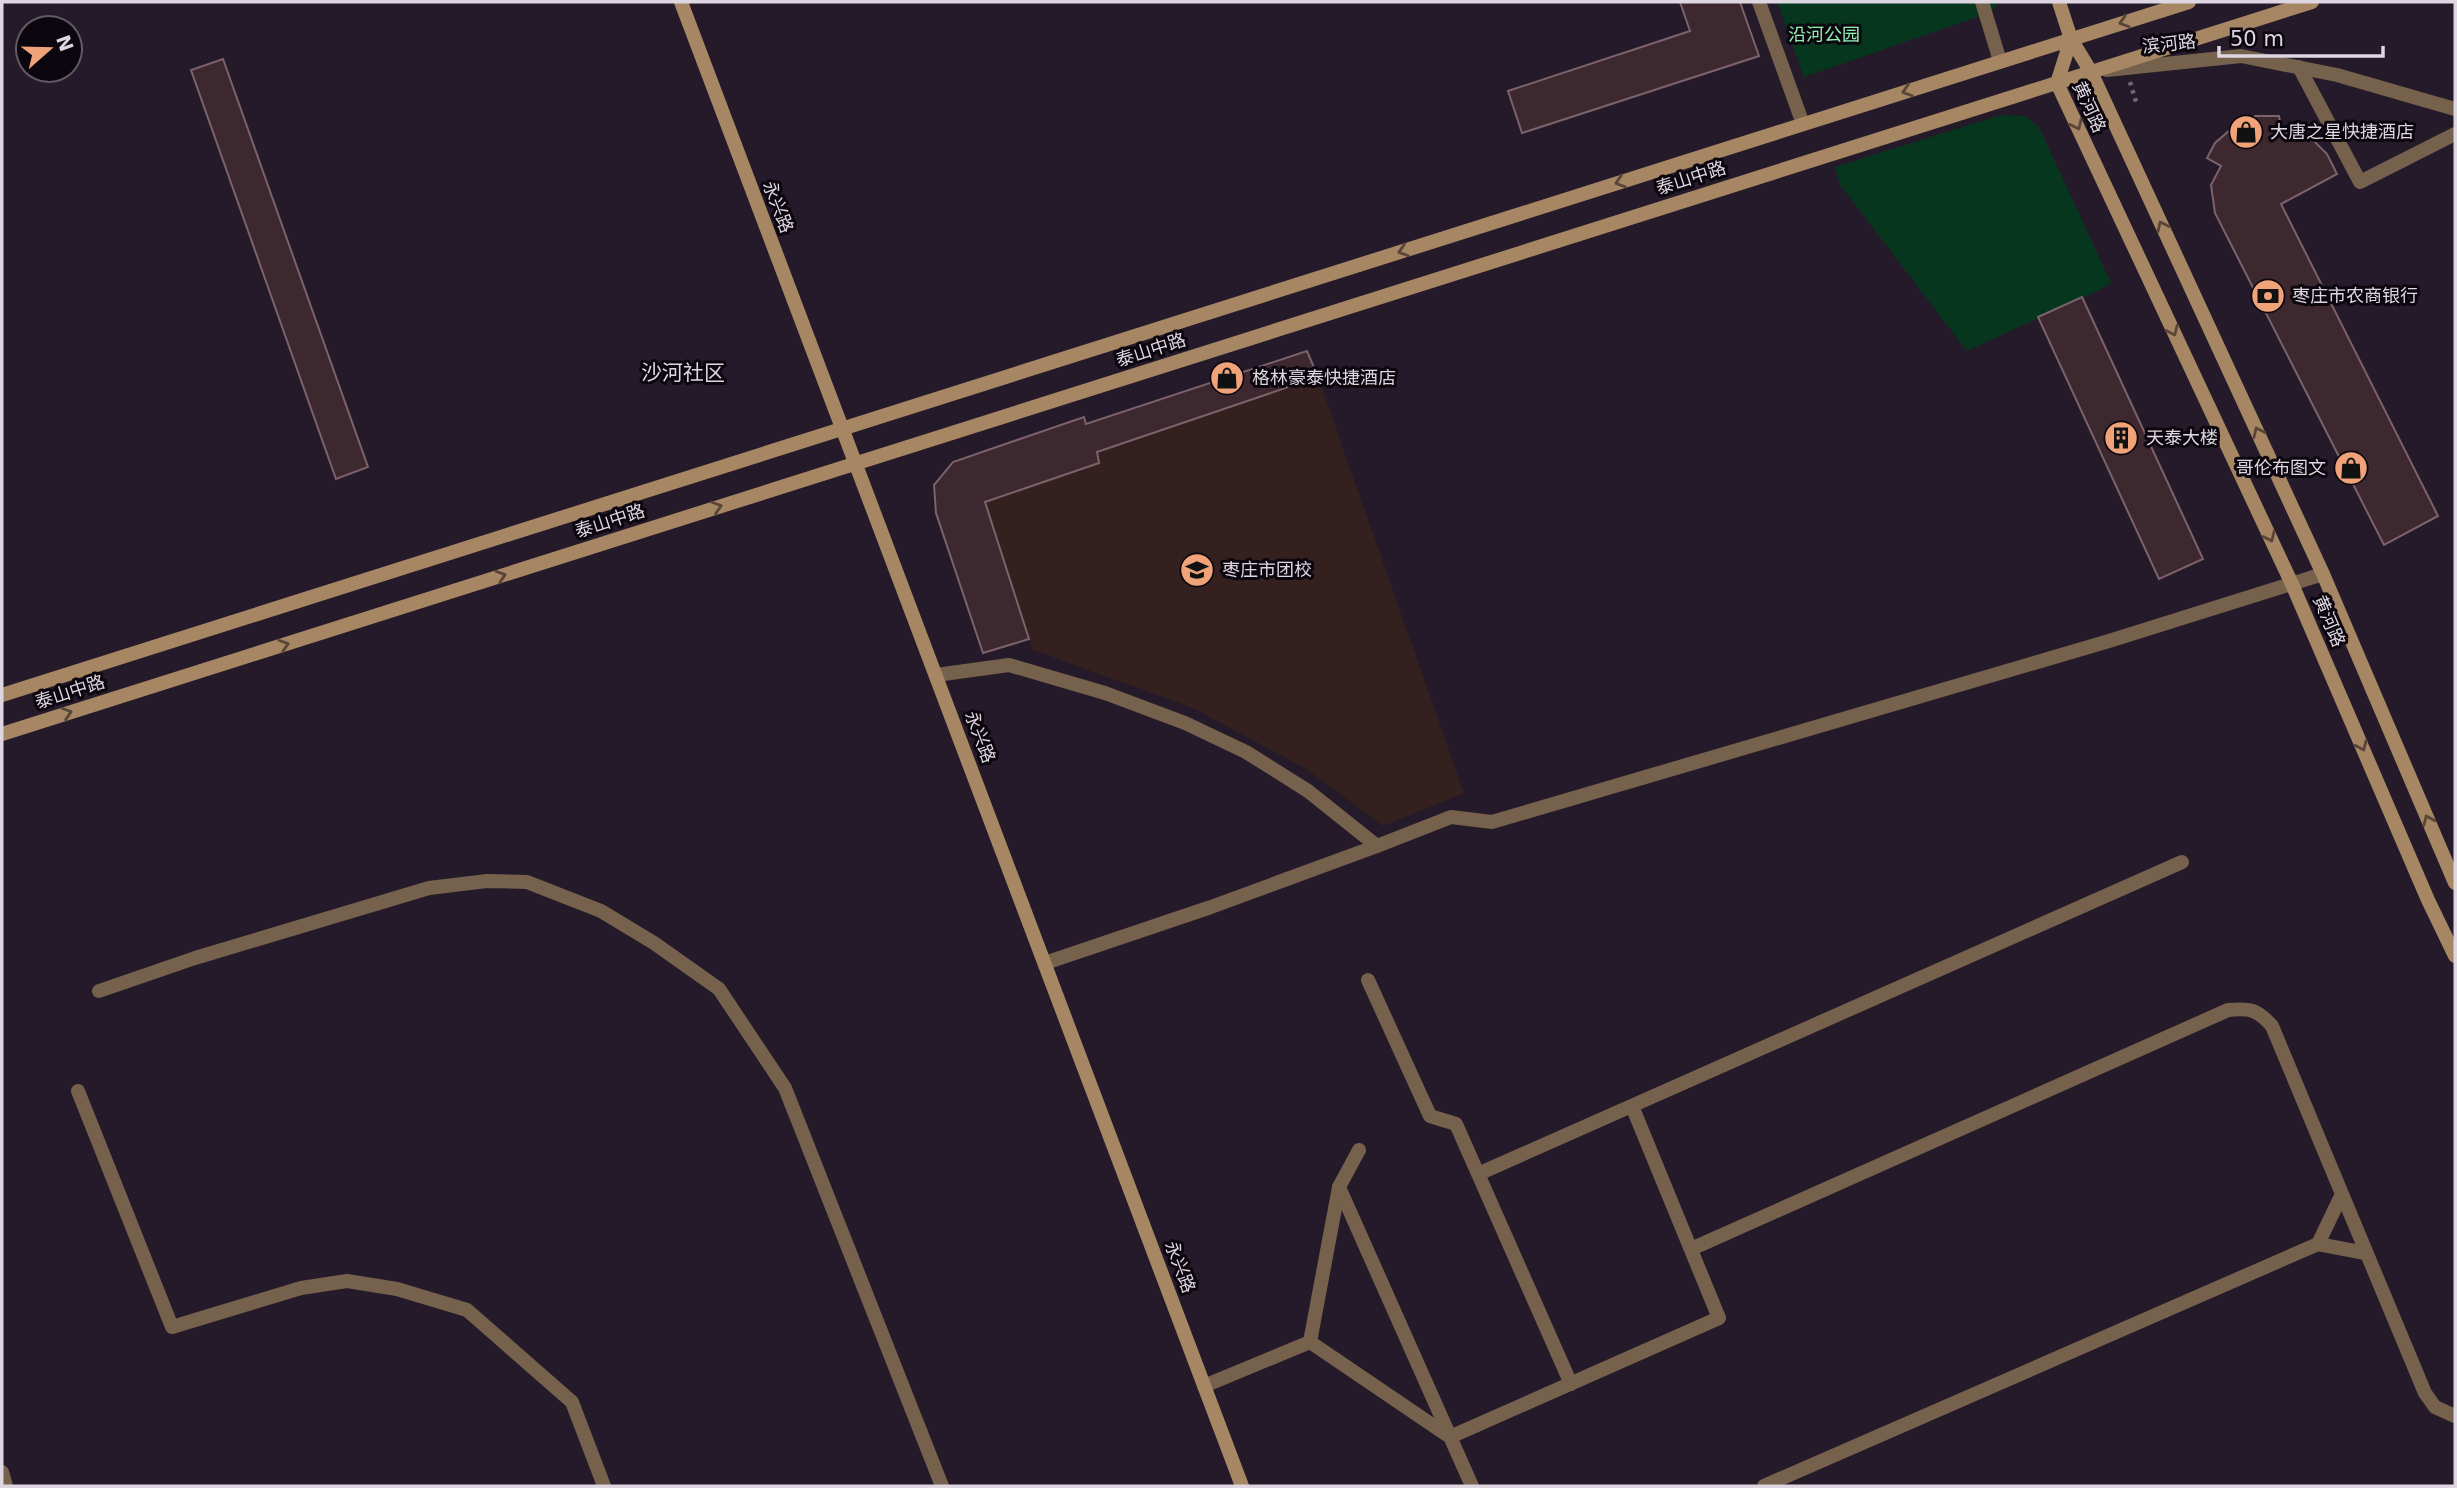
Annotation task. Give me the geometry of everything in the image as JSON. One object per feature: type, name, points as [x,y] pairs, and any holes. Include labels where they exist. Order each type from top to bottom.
[{"type":"main road","name":"永兴路","points":[[681,2],[1242,1486]]},
{"type":"main road","points":[[2059,2],[2071,39]]},
{"type":"main road","name":"泰山中路","points":[[2,695],[2189,2]]},
{"type":"main road","name":"泰山中路","points":[[2,734],[2312,2]]},
{"type":"main road","name":"黄河路","points":[[2071,39],[2091,72],[2323,574],[2455,883]]},
{"type":"main road","name":"黄河路","points":[[2071,39],[2057,83],[2292,584],[2428,900],[2455,956]]},
{"type":"street","points":[[1759,2],[1803,124]]},
{"type":"street","points":[[1982,2],[2000,61]]},
{"type":"street","name":"滨河路","points":[[2091,72],[2241,56],[2337,75],[2455,109]]},
{"type":"street","points":[[2299,67],[2360,182],[2455,134]]},
{"type":"street","points":[[1045,963],[1211,907],[1451,817],[1492,822],[2109,641],[2323,574]]},
{"type":"street","points":[[936,675],[1009,665],[1105,693],[1185,723],[1247,752],[1308,791],[1377,846]]},
{"type":"street","points":[[1478,1174],[2182,862]]},
{"type":"street","points":[[99,991],[195,958],[429,888],[487,881],[527,882],[601,911],[654,943],[719,989],[785,1088],[942,1486]]},
{"type":"street","points":[[1368,980],[1430,1116],[1456,1124],[1571,1384]]},
{"type":"street","points":[[1691,1249],[2228,1010],[2246,1008],[2261,1014],[2272,1026],[2425,1394],[2435,1407],[2455,1416]]},
{"type":"street","points":[[78,1091],[172,1326],[301,1288],[346,1281],[397,1289],[467,1310],[572,1402],[604,1486]]},
{"type":"street","points":[[1450,1437],[1719,1318],[1632,1106]]},
{"type":"street","points":[[1310,1342],[1339,1187],[1359,1150]]},
{"type":"street","points":[[1339,1187],[1472,1486]]},
{"type":"street","points":[[2318,1244],[2341,1196]]},
{"type":"street","points":[[1764,1486],[2318,1244],[2365,1253]]},
{"type":"street","points":[[1204,1386],[1310,1342]]},
{"type":"street","points":[[1310,1342],[1450,1437]]},
{"type":"street","points":[[2,1472],[6,1486]]},
{"type":"shaded area","name":"枣庄市团校","points":[[1318,377],[1464,793],[1383,826],[1308,770],[1193,708],[1033,650],[985,502],[1099,463],[1097,451]]},
{"type":"green space","name":"沿河公园","points":[[1777,2],[1998,2],[1992,12],[1804,77]]},
{"type":"green space","points":[[2001,115],[2025,116],[2039,127],[2111,283],[1967,351],[1840,185],[1835,167]]},
{"type":"building","points":[[1680,2],[1740,2],[1759,56],[1522,133],[1508,91],[1690,31]]},
{"type":"building","points":[[223,59],[368,467],[336,479],[191,70]]},
{"type":"building","points":[[2255,116],[2279,116],[2282,133],[2297,134],[2313,140],[2327,154],[2337,174],[2281,204],[2438,516],[2384,545],[2215,213],[2211,185],[2221,166],[2207,158],[2215,143],[2231,129]]},
{"type":"building","name":"天泰大楼","points":[[2082,297],[2203,559],[2159,579],[2038,317]]},
{"type":"building","points":[[1307,351],[1318,377],[1097,452],[1099,463],[985,502],[1029,639],[983,653],[936,513],[934,485],[953,462],[1084,417],[1086,424]]},
{"type":"place","name":"大唐之星快捷酒店","points":[[2246,132]]},
{"type":"place","name":"枣庄市农商银行","points":[[2268,296]]},
{"type":"place","name":"格林豪泰快捷酒店","points":[[1227,378]]},
{"type":"place","name":"天泰大楼","points":[[2121,438]]},
{"type":"place","name":"哥伦布图文","points":[[2351,468]]},
{"type":"place","name":"枣庄市团校","points":[[1197,570]]},
{"type":"district","name":"沙河社区","points":[[683,373]]}]
